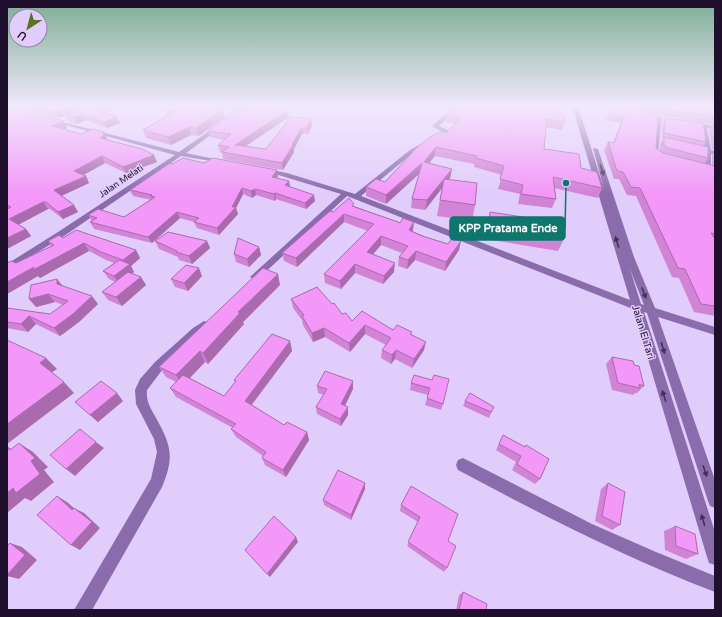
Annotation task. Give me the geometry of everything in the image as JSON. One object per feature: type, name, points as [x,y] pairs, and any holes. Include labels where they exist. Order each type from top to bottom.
[{"type":"street","points":[[108,135],[179,154],[234,164]]},
{"type":"street","name":"Jalan Melati","points":[[7,268],[60,235],[206,135]]},
{"type":"street","points":[[247,285],[351,195],[412,151],[442,135]]},
{"type":"street","points":[[657,135],[655,154],[668,159]]},
{"type":"street","points":[[708,135],[708,152],[705,169],[715,174]]},
{"type":"street","name":"Jalan El Tari","points":[[588,136],[636,306],[715,557]]},
{"type":"street","name":"Jalan El Tari","points":[[588,136],[630,257],[651,311],[715,501]]},
{"type":"street","points":[[657,140],[664,142]]},
{"type":"street","points":[[686,147],[715,153]]},
{"type":"street","points":[[256,168],[286,174],[351,195],[636,306],[715,331]]},
{"type":"street","points":[[83,610],[157,482],[163,463],[162,440],[142,403],[140,395],[141,389],[156,370],[213,316]]},
{"type":"street","points":[[463,465],[571,522],[679,571],[715,584]]},
{"type":"building","points":[[7,135],[103,135],[100,138],[142,149],[154,155],[123,167],[102,156],[74,171],[86,176],[54,190],[74,205],[58,212],[46,202],[43,202],[9,219],[26,229],[7,238],[7,209],[11,207],[7,205]]},
{"type":"building","points":[[160,135],[173,135],[168,137]]},
{"type":"building","points":[[230,135],[250,135],[235,145],[266,149],[277,135],[297,135],[282,163],[222,152],[229,147],[218,145]]},
{"type":"building","points":[[434,135],[545,135],[544,149],[579,154],[581,168],[597,172],[602,188],[553,177],[556,199],[521,194],[523,185],[500,179],[504,166],[476,158],[477,156],[436,147],[424,162],[452,169],[427,200],[412,199],[422,163],[386,195],[366,187],[376,179],[385,182],[412,152]]},
{"type":"building","points":[[617,135],[657,135],[656,148],[663,153],[715,167],[715,234],[711,233],[715,239],[715,306],[701,304],[685,269],[678,268],[640,188],[631,187],[623,172],[617,171],[608,142],[614,143]]},
{"type":"building","points":[[672,135],[705,135],[706,142]]},
{"type":"building","points":[[664,137],[708,147],[708,158],[668,148],[664,145]]},
{"type":"building","points":[[183,158],[204,163],[213,158],[277,170],[272,177],[289,181],[285,185],[314,195],[305,203],[275,193],[255,189],[251,191],[242,188],[232,207],[236,207],[217,228],[194,222],[199,218],[177,212],[148,237],[90,222],[97,218],[88,215],[98,209],[124,217],[155,197],[130,190],[170,163],[172,164]]},
{"type":"building","points":[[444,179],[477,183],[475,205],[440,200]]},
{"type":"building","points":[[349,198],[354,204],[352,206],[400,223],[403,218],[414,222],[409,230],[422,236],[448,244],[452,238],[461,241],[446,262],[416,251],[408,260],[399,257],[408,246],[381,236],[367,252],[395,263],[384,276],[355,264],[340,281],[324,274],[374,224],[344,214],[296,258],[282,253],[330,211],[333,212]]},
{"type":"building","points":[[490,212],[562,223],[564,239],[489,227]]},
{"type":"building","points":[[76,230],[136,250],[123,260],[101,252],[84,243],[7,282],[7,263],[11,261],[16,263],[54,245],[48,241],[59,235],[63,238]]},
{"type":"building","points":[[168,232],[207,241],[189,256],[176,252],[177,251],[155,241]]},
{"type":"building","points":[[238,238],[259,247],[247,259],[234,254]]},
{"type":"building","points":[[119,260],[130,264],[114,276],[103,271]]},
{"type":"building","points":[[186,265],[199,268],[184,283],[171,279]]},
{"type":"building","points":[[263,268],[278,274],[238,312],[240,313],[203,353],[200,351],[176,375],[159,367]]},
{"type":"building","points":[[128,272],[141,277],[116,297],[102,292]]},
{"type":"building","points":[[57,279],[57,284],[92,296],[73,314],[54,328],[29,316],[21,324],[7,322],[7,308],[50,314],[68,301],[48,294],[29,299],[31,285]]},
{"type":"building","points":[[317,287],[332,304],[334,303],[342,314],[346,313],[352,321],[362,311],[393,330],[397,325],[412,332],[410,334],[426,342],[414,359],[396,350],[392,355],[382,350],[391,338],[365,325],[349,343],[324,328],[312,333],[302,316],[304,315],[291,299]]},
{"type":"building","points":[[272,334],[290,341],[245,401],[284,425],[287,422],[307,432],[283,470],[262,458],[266,452],[231,429],[236,424],[170,388],[183,375],[224,396],[236,381],[234,380]]},
{"type":"building","points":[[7,340],[46,358],[40,363],[64,382],[7,424]]},
{"type":"building","points":[[612,357],[633,361],[634,365],[639,366],[644,386],[639,384],[640,388],[618,383]]},
{"type":"building","points":[[325,371],[353,381],[341,404],[348,407],[340,419],[316,407],[327,389],[317,386]]},
{"type":"building","points":[[414,375],[432,380],[434,375],[449,379],[443,404],[427,398],[430,388],[411,383]]},
{"type":"building","points":[[101,381],[117,393],[90,415],[75,402]]},
{"type":"building","points":[[470,393],[494,407],[491,412],[465,401]]},
{"type":"building","points":[[80,429],[96,442],[66,469],[50,455]]},
{"type":"building","points":[[503,435],[525,447],[526,445],[549,459],[540,479],[517,464],[521,456],[499,444]]},
{"type":"building","points":[[19,443],[35,458],[31,461],[40,474],[16,493],[13,488],[7,493],[7,448],[10,450]]},
{"type":"building","points":[[338,470],[365,483],[351,515],[323,500]]},
{"type":"building","points":[[608,483],[625,492],[620,525],[602,516]]},
{"type":"building","points":[[411,486],[458,514],[448,541],[456,546],[447,568],[408,542],[420,517],[401,505]]},
{"type":"building","points":[[57,496],[72,510],[74,508],[92,522],[71,545],[37,515]]},
{"type":"building","points":[[274,516],[296,537],[267,574],[245,550]]},
{"type":"building","points":[[675,526],[695,534],[698,554],[676,546]]},
{"type":"building","points":[[10,543],[25,555],[7,575],[7,546]]},
{"type":"building","points":[[463,592],[487,604],[486,610],[459,610]]},
{"type":"place","name":"KPP Pratama Ende","points":[[566,183]]}]
